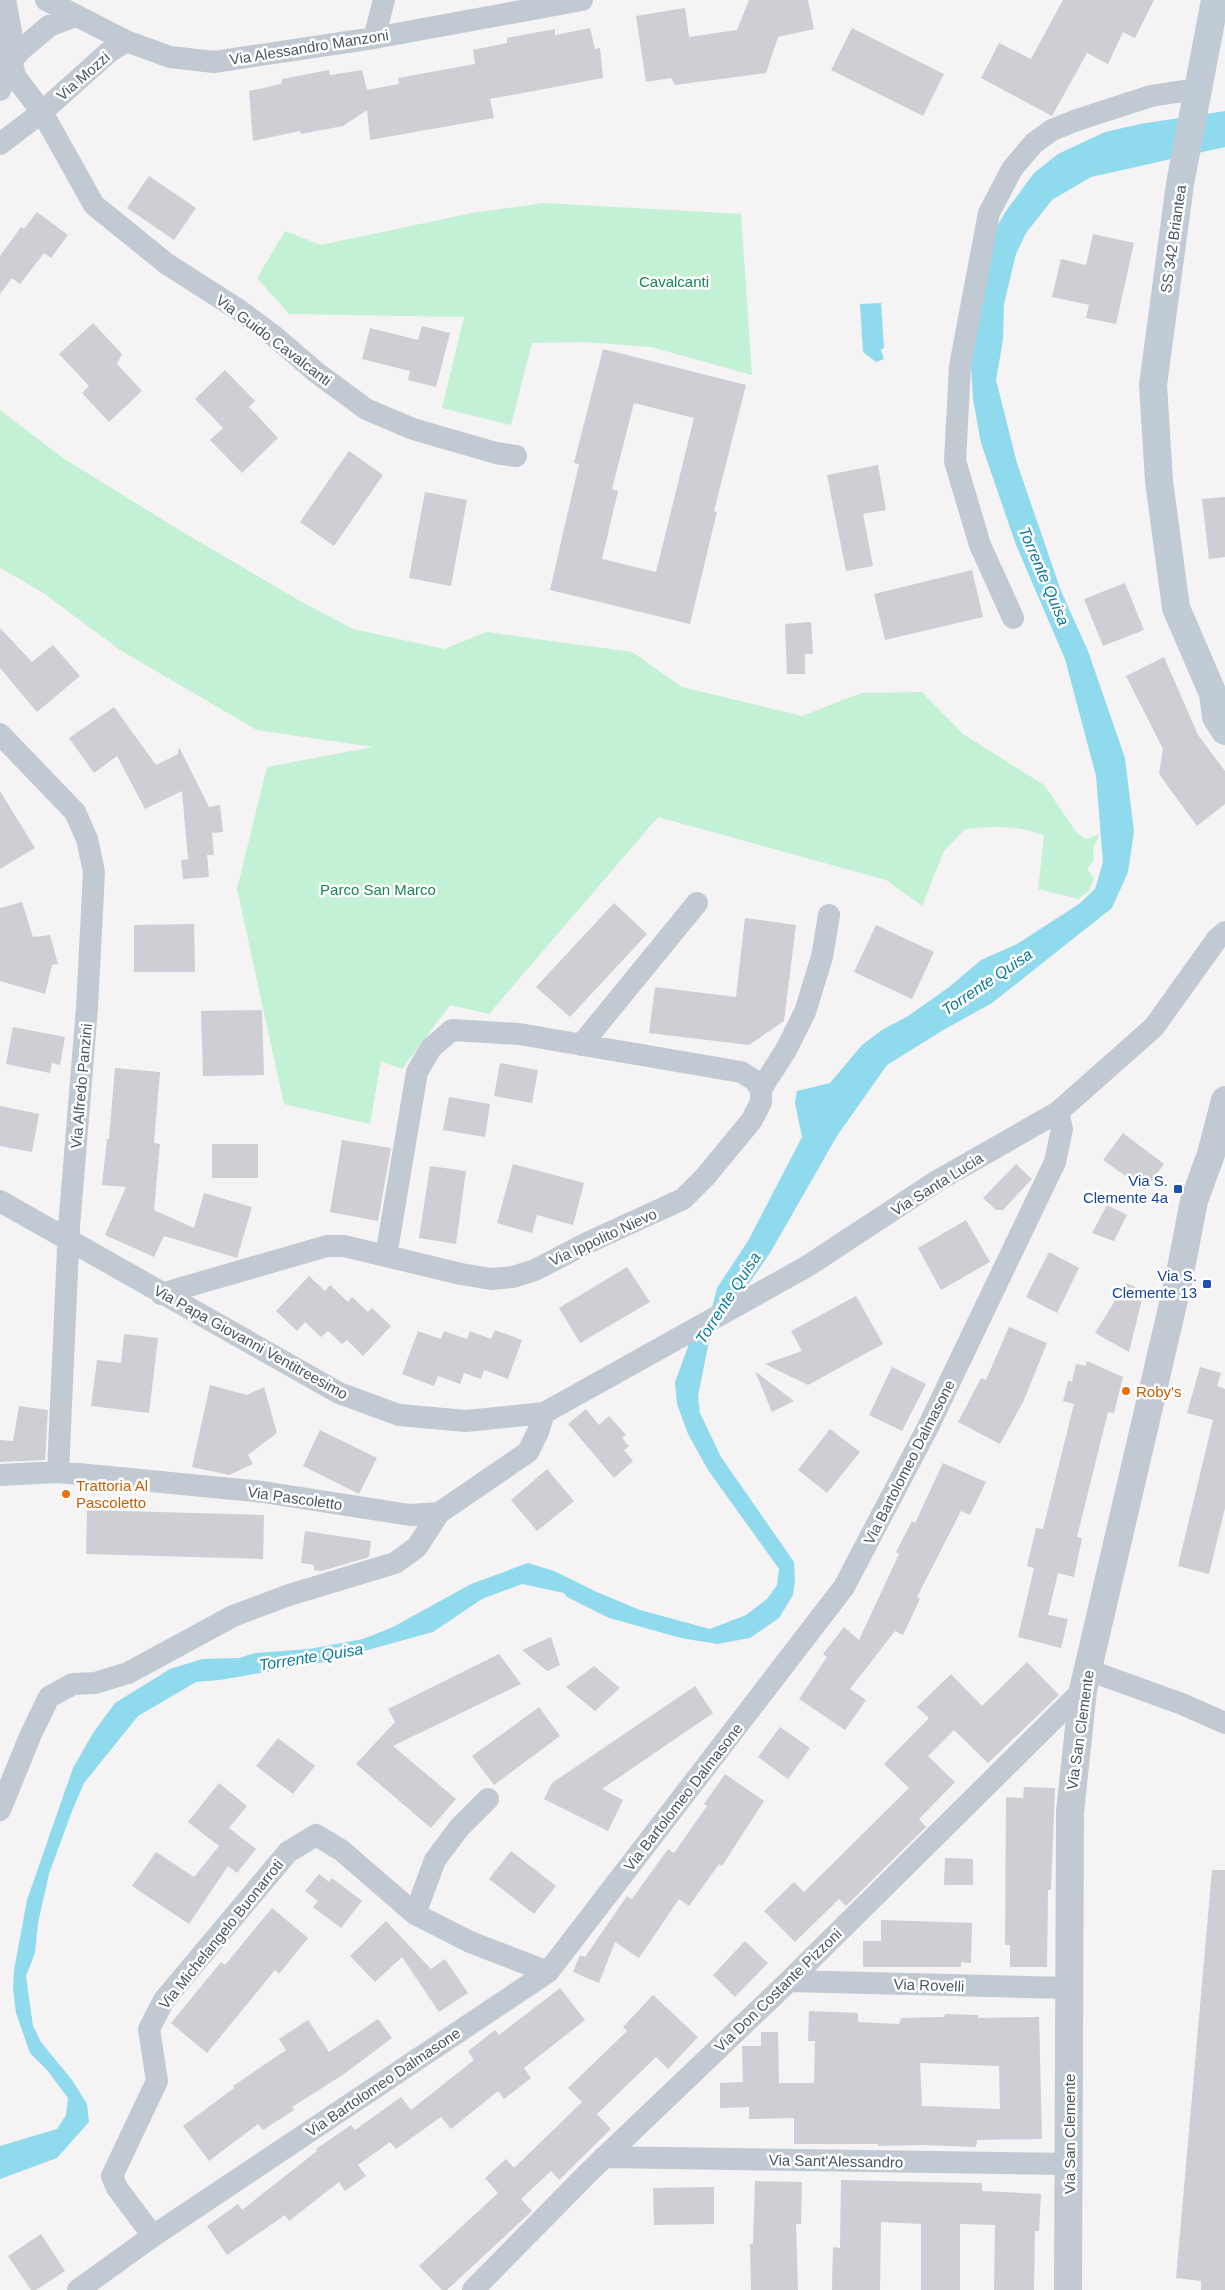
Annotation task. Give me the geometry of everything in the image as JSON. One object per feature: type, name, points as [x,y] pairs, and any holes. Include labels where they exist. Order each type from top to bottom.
[{"type":"main road","name":"SS 342 Briantea","points":[[1215,0],[1180,184],[1153,385],[1159,481],[1176,608],[1219,698]]},
{"type":"main road","points":[[1219,698],[1216,717],[1225,731]]},
{"type":"street","name":"Via Mozzi","points":[[5,0],[11,31],[11,62],[16,78],[42,112]]},
{"type":"street","name":"Via Alessandro Manzoni","points":[[46,0],[126,41],[170,57],[214,62],[374,38],[582,0]]},
{"type":"street","points":[[374,38],[384,0]]},
{"type":"street","name":"Via Mozzi","points":[[0,90],[11,62],[23,48],[49,26],[75,16]]},
{"type":"street","name":"Via Mozzi","points":[[0,144],[42,112],[109,52],[126,41]]},
{"type":"street","points":[[1013,618],[980,545],[955,461],[960,366],[989,213],[1012,169],[1034,143],[1052,130],[1151,96],[1183,91],[1198,94]]},
{"type":"street","name":"Via Guido Cavalcanti","points":[[42,112],[94,205],[167,264],[239,310],[274,336],[317,373],[366,409],[413,429],[496,453],[516,456]]},
{"type":"street","name":"Via Alfredo Panzini","points":[[0,734],[75,812],[87,839],[94,872],[87,1008],[69,1241],[58,1472]]},
{"type":"street","points":[[581,1045],[697,903]]},
{"type":"street","name":"Via Ippolito Nievo","points":[[161,1294],[327,1246],[344,1246],[491,1279],[513,1277],[535,1270],[587,1243],[683,1199],[705,1177],[752,1120],[761,1102],[761,1089],[786,1050],[805,1012],[822,958],[829,915]]},
{"type":"street","name":"Via Santa Lucia","points":[[602,1380],[806,1267],[937,1182],[1058,1112],[1154,1027],[1217,939],[1225,932]]},
{"type":"street","points":[[386,1256],[417,1072],[431,1048],[452,1030],[519,1034],[741,1072],[754,1080],[761,1089]]},
{"type":"street","name":"Via San Clemente","points":[[1068,2290],[1070,1812],[1085,1680],[1179,1278],[1194,1201],[1218,1149],[1225,1100]]},
{"type":"street","name":"Via Bartolomeo Dalmasone","points":[[78,2290],[153,2236],[548,1972],[844,1587],[928,1428],[1055,1162],[1062,1129],[1058,1112]]},
{"type":"street","name":"Via Papa Giovanni Ventitreesimo","points":[[0,1201],[161,1294],[339,1392],[399,1415],[466,1422],[544,1413],[602,1380]]},
{"type":"street","name":"Via Pascoletto","points":[[0,1475],[58,1472],[263,1492],[410,1516],[439,1513],[528,1452],[538,1432],[544,1413]]},
{"type":"street","points":[[0,1810],[31,1734],[49,1697],[73,1684],[94,1683],[128,1673],[233,1616],[290,1595],[395,1563],[417,1547],[439,1513]]},
{"type":"street","points":[[1085,1680],[1182,1704],[1225,1724]]},
{"type":"street","name":"Via Don Costante Pizzoni","points":[[473,2290],[604,2157],[789,1981],[1085,1680]]},
{"type":"street","points":[[415,1914],[435,1860],[459,1828],[488,1799]]},
{"type":"street","name":"Via Michelangelo Buonarroti","points":[[153,2236],[117,2188],[112,2176],[157,2081],[149,2029],[164,2000],[288,1852],[316,1835],[341,1850],[415,1914],[470,1942],[548,1972]]},
{"type":"street","name":"Via Rovelli","points":[[789,1981],[1069,1988]]},
{"type":"street","name":"Via Sant'Alessandro","points":[[604,2157],[1068,2164]]},
{"type":"green space","name":"Cavalcanti","points":[[543,203],[741,214],[752,375],[651,347],[584,342],[532,343],[511,425],[442,408],[464,317],[289,314],[257,278],[285,231],[321,245],[472,213]]},
{"type":"green space","name":"Parco San Marco","points":[[0,410],[63,458],[181,531],[300,601],[353,629],[444,649],[487,632],[632,652],[682,687],[802,716],[861,693],[922,692],[963,734],[1044,785],[1077,833],[1086,839],[1100,834],[1093,848],[1094,860],[1087,869],[1094,878],[1089,891],[1078,899],[1038,889],[1044,836],[1015,828],[985,827],[965,829],[944,851],[922,906],[886,880],[658,817],[489,1014],[450,1005],[402,1069],[381,1061],[370,1124],[284,1104],[237,889],[267,767],[373,747],[257,730],[120,650],[42,592],[0,568]]},
{"type":"water","name":"Torrente Quisa","points":[[1225,111],[1225,147],[1091,177],[1052,200],[1026,233],[1016,254],[1004,304],[1003,340],[996,380],[1017,463],[1061,591],[1088,651],[1125,758],[1134,832],[1128,872],[1112,908],[992,1003],[945,1029],[887,1065],[837,1136],[770,1253],[709,1341],[698,1396],[700,1413],[721,1457],[794,1562],[795,1580],[793,1595],[779,1618],[750,1638],[717,1644],[681,1638],[609,1618],[567,1597],[564,1593],[522,1584],[482,1599],[433,1632],[324,1662],[220,1680],[196,1682],[138,1716],[84,1783],[49,1874],[38,1923],[35,1953],[26,1976],[33,2026],[41,2042],[72,2080],[87,2104],[89,2122],[57,2158],[0,2179],[0,2146],[57,2129],[66,2115],[68,2098],[47,2070],[30,2053],[16,2013],[13,1989],[14,1970],[27,1900],[73,1768],[93,1733],[115,1703],[170,1669],[202,1659],[239,1658],[255,1653],[309,1649],[363,1639],[393,1627],[471,1584],[528,1563],[554,1571],[640,1610],[710,1629],[746,1615],[767,1599],[777,1585],[779,1569],[708,1470],[688,1434],[677,1404],[675,1382],[689,1344],[712,1308],[717,1288],[748,1241],[802,1137],[795,1103],[797,1091],[830,1083],[862,1045],[882,1030],[908,1016],[948,988],[981,960],[1017,944],[1079,904],[1095,889],[1103,862],[1096,776],[1065,659],[1016,545],[981,443],[973,399],[971,366],[986,245],[1006,211],[1034,173],[1058,154],[1105,132],[1140,124]]},
{"type":"water","points":[[881,303],[884,348],[881,350],[884,359],[876,362],[863,352],[860,304]]},
{"type":"building","points":[[749,0],[808,0],[814,29],[778,37],[766,73],[675,85],[671,78],[646,82],[636,16],[685,8],[689,37],[737,30]]},
{"type":"building","points":[[1063,0],[1154,0],[1135,38],[1123,32],[1108,64],[1087,53],[1052,116],[981,78],[999,43],[1031,59]]},
{"type":"building","points":[[590,28],[595,49],[600,48],[603,78],[490,99],[494,118],[370,140],[367,110],[343,126],[301,134],[300,131],[253,141],[249,91],[281,84],[282,79],[329,70],[330,75],[362,70],[367,90],[399,84],[398,78],[475,64],[473,50],[507,43],[507,38],[555,29],[555,35]]},
{"type":"building","points":[[852,28],[944,74],[923,116],[831,70]]},
{"type":"building","points":[[149,176],[196,208],[174,240],[127,208]]},
{"type":"building","points":[[37,212],[68,235],[51,258],[44,253],[20,284],[12,278],[0,294],[0,256],[21,227],[24,229]]},
{"type":"building","points":[[1093,234],[1134,243],[1116,324],[1086,318],[1089,305],[1052,297],[1061,259],[1086,265]]},
{"type":"building","points":[[93,323],[122,354],[117,364],[142,391],[109,422],[82,393],[89,386],[59,354]]},
{"type":"building","points":[[422,326],[450,333],[436,387],[408,380],[410,371],[362,359],[370,328],[418,340]]},
{"type":"building","points":[[603,349],[746,385],[714,511],[717,512],[690,624],[550,590],[579,464],[574,463]],"holes":[[[634,403],[694,418],[656,572],[602,559],[618,491],[612,489]]]},
{"type":"building","points":[[225,370],[255,401],[249,407],[278,438],[242,473],[210,440],[223,428],[195,399]]},
{"type":"building","points":[[349,451],[383,475],[334,546],[300,522]]},
{"type":"building","points":[[878,465],[886,510],[863,514],[873,566],[846,571],[827,475]]},
{"type":"building","points":[[425,492],[467,500],[451,586],[409,578]]},
{"type":"building","points":[[1225,497],[1225,557],[1209,559],[1202,499]]},
{"type":"building","points":[[972,570],[983,617],[885,640],[874,594]]},
{"type":"building","points":[[1125,583],[1144,630],[1103,646],[1084,599]]},
{"type":"building","points":[[811,622],[813,654],[805,654],[805,674],[787,674],[785,624]]},
{"type":"building","points":[[0,628],[32,662],[53,645],[80,676],[37,712],[0,668]]},
{"type":"building","points":[[1164,657],[1198,735],[1225,771],[1225,804],[1197,826],[1159,774],[1163,749],[1126,676]]},
{"type":"building","points":[[114,707],[156,765],[178,754],[179,747],[209,807],[220,805],[223,832],[212,833],[214,855],[207,855],[209,877],[183,879],[181,860],[188,859],[182,791],[145,809],[117,756],[94,773],[69,738]]},
{"type":"building","points":[[0,791],[35,848],[0,869]]},
{"type":"building","points":[[22,902],[33,937],[50,935],[58,964],[52,965],[45,994],[0,981],[0,908]]},
{"type":"building","points":[[614,903],[647,934],[570,1017],[536,987]]},
{"type":"building","points":[[745,918],[796,925],[784,1021],[749,1045],[649,1033],[655,987],[736,997]]},
{"type":"building","points":[[194,924],[195,972],[134,972],[134,925]]},
{"type":"building","points":[[876,925],[934,952],[912,999],[854,972]]},
{"type":"building","points":[[262,1010],[264,1075],[203,1076],[201,1011]]},
{"type":"building","points":[[13,1027],[65,1037],[60,1065],[52,1063],[50,1073],[6,1064]]},
{"type":"building","points":[[500,1063],[538,1070],[532,1103],[494,1096]]},
{"type":"building","points":[[115,1068],[160,1072],[154,1143],[160,1144],[154,1210],[194,1228],[204,1193],[252,1207],[237,1258],[164,1236],[154,1257],[105,1235],[126,1187],[102,1185],[107,1139],[109,1139]]},
{"type":"building","points":[[449,1097],[490,1104],[485,1137],[443,1130]]},
{"type":"building","points":[[0,1106],[39,1114],[32,1152],[0,1146]]},
{"type":"building","points":[[1123,1133],[1164,1164],[1145,1190],[1103,1160]]},
{"type":"building","points":[[342,1140],[391,1148],[378,1221],[330,1212]]},
{"type":"building","points":[[212,1144],[258,1144],[258,1178],[212,1178]]},
{"type":"building","points":[[513,1164],[584,1183],[573,1225],[537,1215],[532,1233],[497,1223]]},
{"type":"building","points":[[1016,1164],[1032,1179],[1003,1210],[996,1210],[983,1198]]},
{"type":"building","points":[[430,1166],[466,1171],[456,1244],[419,1238]]},
{"type":"building","points":[[1107,1205],[1127,1215],[1114,1241],[1092,1233]]},
{"type":"building","points":[[966,1220],[990,1262],[941,1290],[918,1248]]},
{"type":"building","points":[[1049,1252],[1079,1268],[1057,1313],[1026,1297]]},
{"type":"building","points":[[627,1267],[650,1302],[580,1343],[559,1308]]},
{"type":"building","points":[[309,1276],[325,1291],[330,1285],[348,1302],[352,1297],[368,1312],[372,1308],[391,1326],[363,1356],[347,1340],[342,1344],[328,1331],[321,1337],[305,1322],[297,1331],[276,1311]]},
{"type":"building","points":[[1126,1283],[1144,1291],[1129,1352],[1095,1333]]},
{"type":"building","points":[[856,1296],[883,1344],[808,1385],[765,1364],[802,1351],[791,1331]]},
{"type":"building","points":[[1009,1327],[1047,1343],[1024,1400],[1000,1444],[958,1422],[981,1378],[986,1380]]},
{"type":"building","points":[[495,1330],[522,1340],[508,1379],[484,1370],[481,1379],[464,1373],[460,1384],[438,1376],[434,1386],[402,1374],[418,1331],[441,1339],[444,1331],[467,1339],[470,1331],[491,1339]]},
{"type":"building","points":[[124,1334],[158,1338],[149,1413],[91,1406],[97,1360],[121,1363]]},
{"type":"building","points":[[1087,1361],[1123,1377],[1114,1413],[1108,1412],[1077,1537],[1082,1538],[1074,1577],[1058,1573],[1048,1615],[1068,1619],[1061,1648],[1018,1637],[1034,1568],[1027,1566],[1036,1528],[1043,1529],[1074,1404],[1063,1401],[1068,1381],[1072,1381],[1076,1364],[1086,1366]]},
{"type":"building","points":[[892,1367],[926,1384],[902,1431],[869,1415]]},
{"type":"building","points":[[1200,1367],[1221,1373],[1217,1386],[1225,1389],[1225,1508],[1209,1574],[1178,1566],[1213,1420],[1187,1413]]},
{"type":"building","points":[[755,1371],[794,1401],[772,1412]]},
{"type":"building","points":[[210,1385],[247,1395],[264,1387],[277,1433],[248,1455],[253,1464],[229,1475],[192,1467]]},
{"type":"building","points":[[19,1406],[48,1410],[45,1460],[0,1462],[0,1440],[13,1441]]},
{"type":"building","points":[[586,1409],[599,1425],[609,1416],[626,1435],[622,1438],[629,1446],[624,1450],[633,1461],[614,1478],[568,1424]]},
{"type":"building","points":[[830,1429],[860,1452],[827,1493],[798,1470]]},
{"type":"building","points":[[320,1430],[377,1458],[359,1494],[303,1466]]},
{"type":"building","points":[[943,1463],[986,1482],[970,1515],[961,1511],[917,1597],[920,1599],[903,1635],[895,1631],[850,1689],[866,1700],[845,1730],[799,1699],[827,1657],[823,1654],[844,1627],[859,1640],[899,1554],[896,1552],[912,1521],[915,1523]]},
{"type":"building","points":[[547,1469],[574,1501],[537,1531],[511,1500]]},
{"type":"building","points":[[87,1510],[264,1515],[263,1559],[86,1554]]},
{"type":"building","points":[[305,1531],[371,1541],[369,1557],[322,1571],[314,1570],[314,1565],[301,1563]]},
{"type":"building","points":[[551,1637],[560,1665],[547,1671],[522,1650]]},
{"type":"building","points":[[499,1654],[521,1684],[393,1746],[456,1799],[431,1828],[356,1764],[395,1722],[388,1709]]},
{"type":"building","points":[[1027,1662],[1059,1695],[988,1763],[954,1730],[928,1756],[955,1782],[919,1819],[926,1827],[846,1906],[839,1899],[795,1942],[764,1911],[794,1882],[804,1892],[909,1788],[884,1764],[929,1718],[917,1707],[951,1674],[982,1706]]},
{"type":"building","points":[[594,1666],[620,1688],[595,1711],[566,1687]]},
{"type":"building","points":[[695,1686],[713,1713],[602,1789],[623,1800],[608,1831],[544,1799],[552,1783]]},
{"type":"building","points":[[539,1707],[560,1736],[494,1785],[472,1756]]},
{"type":"building","points":[[780,1727],[810,1748],[788,1779],[758,1757]]},
{"type":"building","points":[[278,1738],[315,1766],[293,1794],[256,1766]]},
{"type":"building","points":[[725,1774],[764,1801],[722,1866],[719,1864],[689,1906],[679,1899],[639,1958],[615,1942],[599,1983],[573,1972],[580,1955],[585,1957],[627,1896],[632,1899],[668,1849],[674,1853],[707,1806],[704,1804]]},
{"type":"building","points":[[219,1783],[247,1806],[229,1828],[256,1849],[237,1873],[228,1866],[189,1924],[132,1886],[156,1852],[194,1877],[219,1846],[188,1822]]},
{"type":"building","points":[[1024,1787],[1055,1788],[1051,1890],[1048,1890],[1047,1967],[1010,1967],[1010,1945],[1005,1945],[1006,1797],[1023,1798]]},
{"type":"building","points":[[511,1851],[556,1886],[534,1914],[489,1879]]},
{"type":"building","points":[[945,1858],[973,1859],[973,1885],[944,1885]]},
{"type":"building","points":[[1212,1870],[1225,1870],[1225,2290],[1201,2290],[1201,2281],[1176,2278]]},
{"type":"building","points":[[319,1874],[329,1882],[332,1878],[362,1901],[341,1928],[313,1907],[318,1901],[305,1891]]},
{"type":"building","points":[[272,1908],[308,1938],[279,1974],[275,1970],[207,2053],[171,2023],[221,1962],[225,1965]]},
{"type":"building","points":[[881,1920],[972,1923],[971,1963],[961,1962],[961,1967],[863,1967],[863,1941],[881,1941]]},
{"type":"building","points":[[386,1921],[431,1969],[445,1959],[468,1993],[439,2012],[402,1957],[375,1982],[350,1956]]},
{"type":"building","points":[[745,1941],[768,1963],[735,1997],[713,1975]]},
{"type":"building","points":[[560,1988],[585,2020],[524,2068],[531,2078],[504,2099],[498,2091],[451,2129],[441,2117],[396,2149],[390,2142],[358,2165],[366,2176],[345,2191],[339,2182],[289,2221],[285,2215],[227,2255],[207,2226],[238,2204],[242,2210],[317,2151],[316,2149],[351,2125],[355,2130],[401,2097],[411,2110],[474,2060],[468,2051],[495,2030],[499,2035]]},
{"type":"building","points":[[653,1995],[698,2037],[668,2069],[656,2057],[597,2114],[611,2129],[559,2180],[551,2171],[521,2199],[532,2211],[447,2290],[442,2290],[419,2266],[498,2193],[485,2178],[506,2159],[514,2168],[582,2102],[568,2088],[627,2031],[623,2027]]},
{"type":"building","points":[[809,2011],[858,2013],[858,2022],[899,2024],[901,2018],[944,2017],[945,2014],[978,2015],[978,2018],[1039,2017],[1042,2139],[977,2140],[976,2147],[794,2144],[794,2118],[749,2119],[749,2107],[720,2108],[720,2083],[743,2082],[742,2046],[761,2046],[761,2032],[778,2032],[779,2083],[814,2083],[815,2041],[808,2041]],"holes":[[[920,2063],[999,2066],[1000,2109],[922,2106]]]},
{"type":"building","points":[[378,2019],[392,2038],[344,2074],[292,2107],[294,2110],[263,2130],[258,2124],[209,2161],[183,2126],[234,2088],[233,2086],[286,2050],[279,2039],[308,2020],[329,2052]]},
{"type":"building","points":[[841,2180],[982,2183],[982,2191],[1041,2194],[1039,2231],[1035,2231],[1034,2290],[994,2290],[995,2225],[960,2224],[960,2290],[921,2290],[921,2224],[881,2222],[880,2290],[832,2290],[833,2247],[840,2248]]},
{"type":"building","points":[[755,2181],[802,2182],[801,2224],[796,2224],[798,2290],[751,2290],[750,2244],[753,2244]]},
{"type":"building","points":[[714,2187],[714,2224],[654,2225],[653,2188]]},
{"type":"building","points":[[41,2234],[65,2271],[36,2290],[31,2290],[8,2256]]},
{"type":"place","name":"Via S. Clemente 4a","points":[[1178,1189]]},
{"type":"place","name":"Via S. Clemente 13","points":[[1207,1284]]},
{"type":"place","name":"Roby's","points":[[1126,1391]]},
{"type":"place","name":"Trattoria Al Pascoletto","points":[[66,1494]]}]
